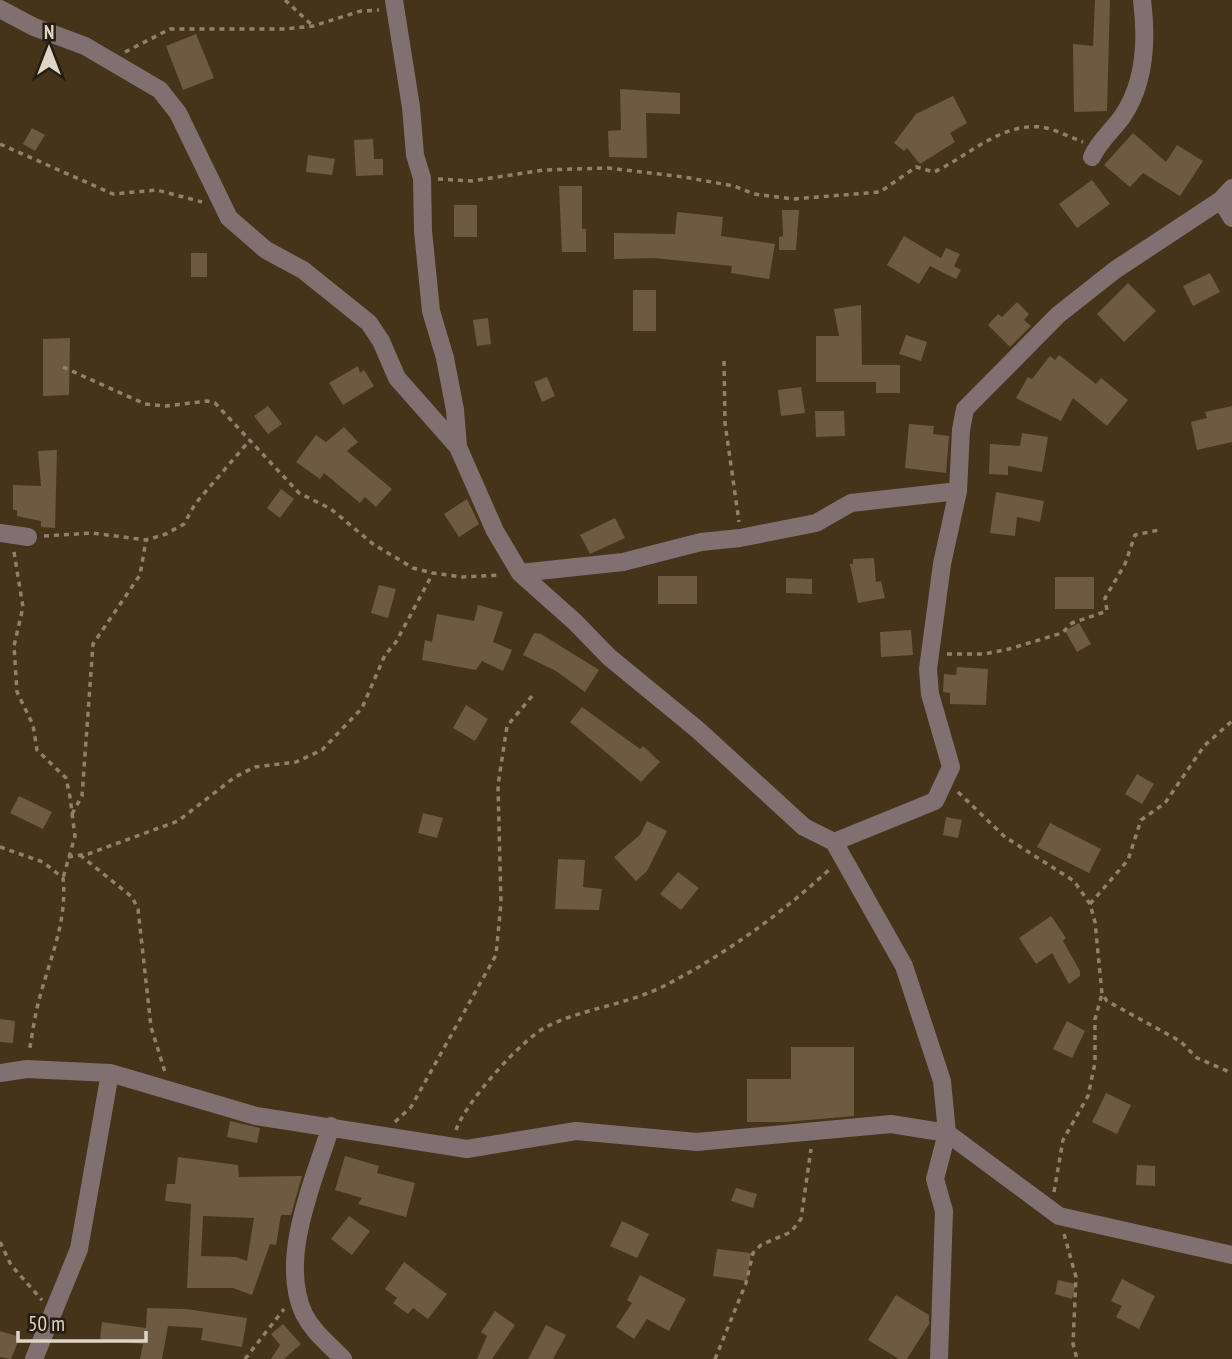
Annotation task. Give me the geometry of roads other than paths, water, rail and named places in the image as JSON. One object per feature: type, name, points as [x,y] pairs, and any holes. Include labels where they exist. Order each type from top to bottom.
[{"type":"street","points":[[1095,151],[1122,117],[1138,86],[1144,46],[1142,0]]},
{"type":"street","points":[[394,4],[411,107],[415,155],[422,178],[423,231],[430,311],[445,358],[455,410],[458,447]]},
{"type":"street","points":[[0,9],[111,59],[160,90],[177,113],[229,218],[266,250],[303,270],[369,323],[381,341],[397,378],[458,447],[495,531],[520,573],[575,622],[609,657],[698,730],[804,827],[838,849],[904,966],[942,1081],[947,1133],[935,1179],[944,1211],[939,1359]]},
{"type":"street","points":[[838,849],[935,801],[951,767],[930,694],[931,653],[942,564],[958,491],[961,430],[965,409],[1058,315],[1115,270],[1226,194],[1232,218]]},
{"type":"street","points":[[520,573],[623,562],[701,542],[740,538],[816,523],[851,503],[958,491]]},
{"type":"street","points":[[0,1073],[27,1069],[110,1073],[256,1116],[450,1147],[486,1148],[576,1131],[697,1142],[891,1124],[947,1133],[1055,1213],[1232,1255]]},
{"type":"street","points":[[34,1359],[79,1249],[110,1073]]},
{"type":"street","points":[[331,1126],[298,1232],[297,1294],[305,1315],[318,1335],[342,1359]]}]
